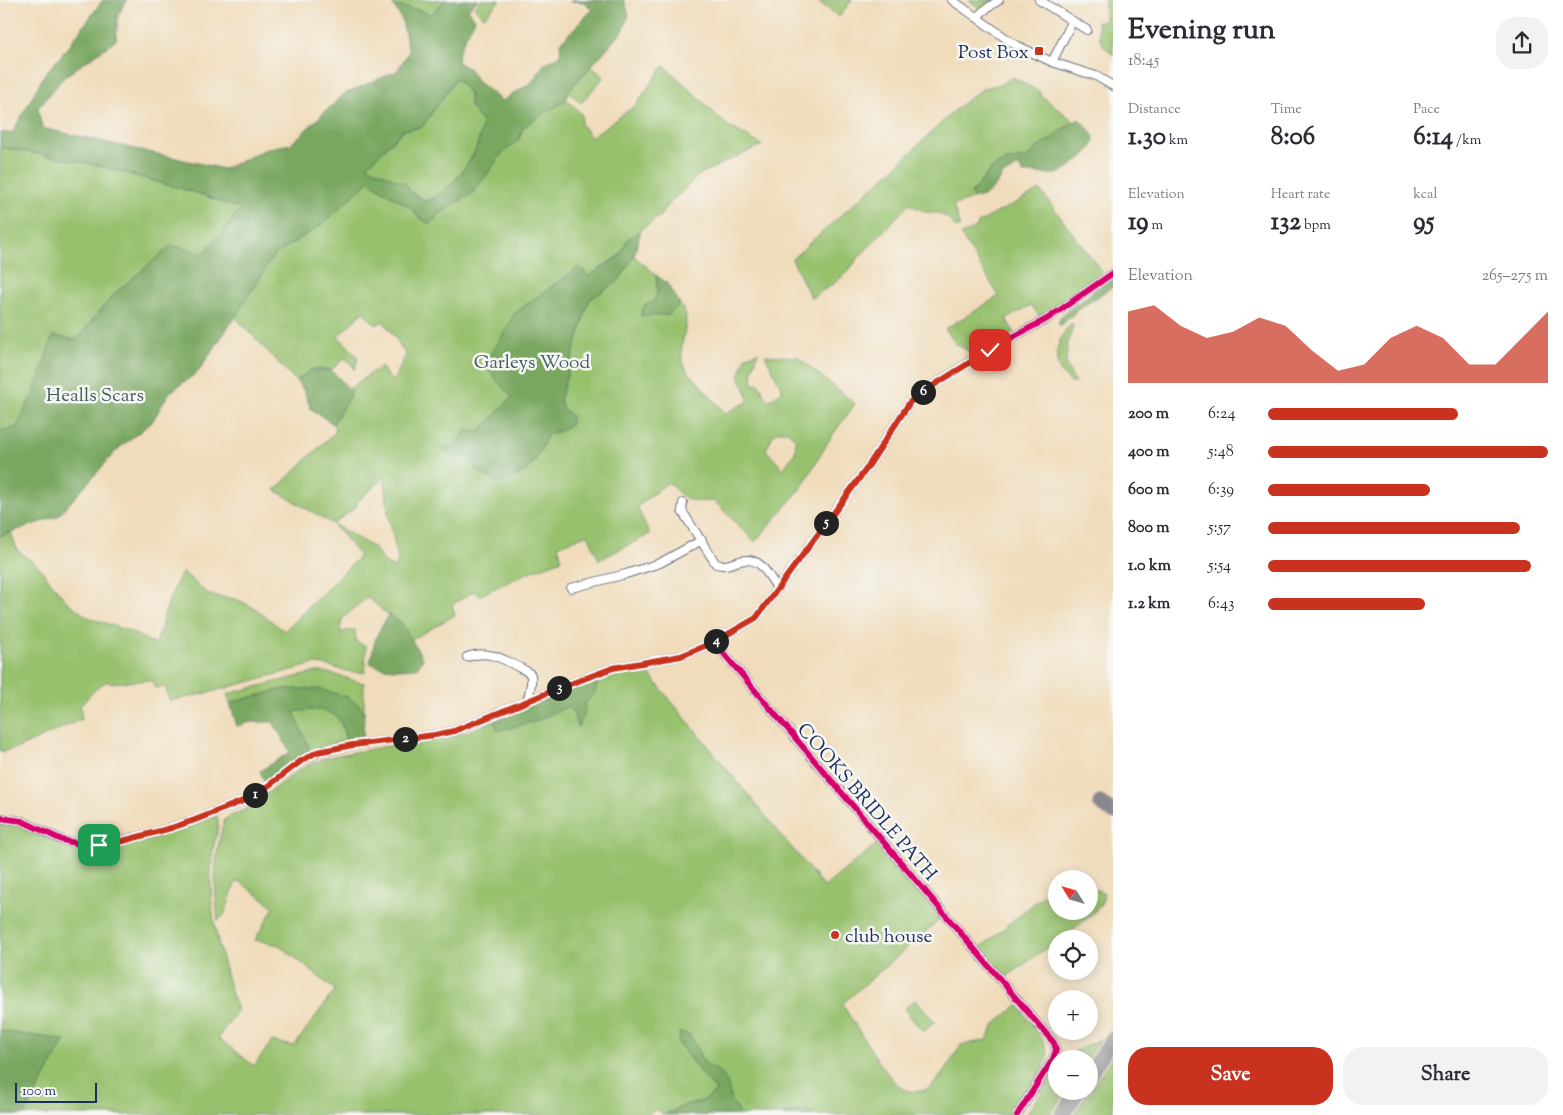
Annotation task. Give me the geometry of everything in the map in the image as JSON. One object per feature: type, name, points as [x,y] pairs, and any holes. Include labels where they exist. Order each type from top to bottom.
[{"type":"street","points":[[952,0],[1014,44],[1052,62],[1096,76],[1113,86]]},
{"type":"street","points":[[977,18],[999,0]]},
{"type":"street","points":[[1039,0],[1087,30]]},
{"type":"street","points":[[1052,62],[1072,22]]},
{"type":"street","points":[[0,818],[22,820],[62,840],[79,844],[99,845],[157,832],[195,820],[248,799],[301,761],[317,752],[346,746],[454,731],[613,668],[681,656],[714,642],[756,618],[878,452],[910,402],[918,395],[990,350],[1047,320],[1113,273]]},
{"type":"street","points":[[683,503],[682,511],[716,564],[727,566],[746,558],[758,562],[778,588]]},
{"type":"street","points":[[570,588],[660,563],[702,540]]},
{"type":"street","name":"COOKS BRIDLE PATH","points":[[714,642],[1052,1040],[1056,1050],[1053,1059],[1017,1115]]},
{"type":"street","points":[[467,657],[474,654],[492,654],[528,672],[532,679],[527,701]]},
{"type":"green space","name":"Healls Scars","points":[[103,0],[127,0],[118,15],[116,40],[64,77],[38,108],[42,128],[224,169],[268,148],[291,144],[344,94],[397,71],[409,52],[402,20],[394,6],[420,10],[431,15],[445,0],[478,0],[468,9],[475,19],[460,48],[457,62],[470,69],[478,82],[502,101],[532,82],[545,63],[560,56],[561,42],[592,10],[585,2],[570,0],[624,0],[629,15],[623,31],[568,91],[567,99],[523,127],[519,140],[502,153],[474,192],[442,212],[429,224],[416,215],[414,210],[369,181],[321,225],[274,255],[198,372],[169,393],[152,422],[118,449],[58,516],[0,536],[0,431],[17,427],[36,387],[53,336],[76,340],[115,293],[172,245],[203,254],[241,209],[197,193],[97,165],[0,148],[0,133],[12,133],[46,72],[61,56]],"holes":[[[456,78],[469,93],[470,106],[483,123],[478,142],[474,153],[465,167],[454,182],[441,194],[426,201],[411,193],[406,184],[367,166],[403,130],[422,127]]]},
{"type":"green space","points":[[390,0],[445,0],[431,15],[420,10],[394,6]]},
{"type":"green space","points":[[481,0],[500,0],[484,17],[474,7]]},
{"type":"green space","points":[[816,0],[852,0],[839,17]]},
{"type":"green space","points":[[969,0],[993,0],[980,9]]},
{"type":"green space","points":[[1105,0],[1113,0],[1113,55],[1101,40],[1097,22],[1105,21]]},
{"type":"green space","points":[[591,66],[604,77],[581,103],[568,91]]},
{"type":"green space","points":[[665,66],[727,125],[762,145],[700,174],[671,202],[660,216],[628,239],[620,255],[589,276],[579,267],[515,313],[498,382],[513,397],[479,431],[466,430],[458,442],[463,454],[477,471],[535,462],[548,434],[560,431],[562,408],[560,399],[589,300],[619,280],[634,256],[656,275],[657,283],[656,298],[640,315],[669,315],[680,304],[686,319],[682,349],[683,362],[686,369],[726,414],[748,402],[747,394],[739,376],[746,356],[758,352],[753,369],[752,383],[759,384],[768,401],[783,391],[765,355],[798,357],[855,404],[831,437],[801,488],[755,542],[714,501],[692,501],[679,493],[668,482],[637,507],[650,534],[599,560],[588,534],[558,546],[562,560],[527,573],[479,596],[474,591],[452,605],[455,615],[411,640],[401,622],[388,615],[367,597],[342,619],[340,632],[355,630],[356,642],[366,646],[365,672],[352,672],[314,664],[170,701],[165,687],[155,688],[151,680],[109,683],[108,681],[96,689],[80,706],[82,719],[18,748],[0,752],[0,536],[11,532],[17,550],[39,567],[65,600],[87,617],[129,631],[156,645],[170,598],[183,572],[209,595],[236,599],[256,609],[284,631],[360,556],[333,524],[275,490],[336,431],[333,424],[352,392],[349,389],[381,366],[389,379],[394,380],[406,355],[383,321],[376,325],[363,312],[338,336],[358,357],[355,369],[345,358],[331,370],[311,370],[296,381],[235,317],[274,255],[321,225],[369,181],[414,210],[416,215],[429,224],[442,212],[474,192],[502,153],[519,140],[523,127],[567,99],[582,115],[581,124],[591,137],[636,105]],"holes":[[[778,431],[788,431],[796,440],[795,453],[783,469],[766,450],[772,437]],[[385,477],[388,513],[398,559],[396,568],[386,564],[374,548],[333,524],[356,507],[357,502]]]},
{"type":"green space","points":[[1013,77],[1040,92],[1039,94],[1075,122],[1036,148],[1026,158],[1006,161],[991,169],[971,194],[974,198],[953,206],[960,226],[956,228],[948,218],[938,213],[925,212],[909,204],[848,271],[837,281],[811,298],[792,259],[971,97],[984,88],[1001,84]]},
{"type":"green space","points":[[456,78],[469,93],[470,106],[483,123],[476,149],[465,167],[454,182],[441,194],[426,201],[367,166],[404,130],[422,127]]},
{"type":"green space","points":[[1079,119],[1092,133],[1094,138],[1091,148],[1069,167],[1059,173],[1046,174],[1023,173],[1019,166],[1002,175],[997,184],[983,196],[974,198],[971,194],[991,169],[1006,161],[1026,158],[1036,148],[1055,137],[1060,131]]},
{"type":"green space","points":[[0,148],[97,165],[197,193],[241,209],[203,254],[115,293],[76,340],[53,336],[36,387],[17,427],[0,431]]},
{"type":"green space","points":[[1040,190],[1102,272],[1060,303],[1042,320],[1031,305],[1006,319],[1014,332],[971,352],[956,344],[945,329],[999,296],[961,235],[977,227],[978,223]]},
{"type":"green space","name":"Garleys Wood","points":[[641,230],[634,256],[619,280],[589,300],[560,399],[562,408],[572,416],[570,425],[560,431],[548,434],[535,461],[525,471],[498,483],[476,471],[472,462],[460,453],[454,458],[444,449],[458,442],[466,430],[480,431],[512,397],[498,382],[486,364],[515,313],[579,267],[589,276],[620,256],[628,239]]},
{"type":"green space","points":[[656,275],[668,284],[680,304],[669,315],[640,316],[645,305],[653,302],[658,292]]},
{"type":"green space","points":[[1113,277],[1113,286],[1081,308],[1061,325],[1058,324],[1061,316]]},
{"type":"green space","points":[[1072,323],[1073,326],[1067,346],[1066,364],[1075,383],[1071,383],[1061,372],[1057,364],[1058,345],[1064,332]]},
{"type":"green space","points":[[311,370],[331,370],[352,392],[333,424],[311,409],[304,391],[296,381]]},
{"type":"green space","points":[[388,615],[401,622],[423,659],[417,668],[388,668],[370,663],[376,637]]},
{"type":"green space","points":[[644,668],[824,887],[879,842],[944,916],[842,1004],[888,1074],[896,1084],[903,1089],[911,1091],[923,1091],[935,1083],[961,1045],[987,1040],[995,1024],[1018,1005],[1045,1044],[1048,1057],[1036,1081],[1014,1115],[687,1115],[726,1094],[678,1042],[699,1071],[717,1091],[703,1101],[685,1105],[665,1115],[659,1110],[653,1110],[648,1115],[24,1115],[64,1040],[0,1031],[0,821],[11,822],[68,846],[91,849],[127,845],[147,840],[217,816],[218,828],[211,863],[212,903],[220,950],[237,1011],[218,1038],[254,1066],[272,1041],[294,1046],[335,990],[279,945],[255,940],[274,907],[239,881],[235,884],[224,915],[218,921],[215,870],[218,845],[225,819],[248,808],[302,768],[328,757],[467,732],[597,678],[626,670]]},
{"type":"green space","points":[[316,672],[334,674],[364,683],[364,712],[360,706],[284,689],[230,703],[227,694]]},
{"type":"green space","points":[[597,678],[596,689],[593,696],[585,704],[584,716],[578,727],[572,710],[566,707],[536,721],[498,731],[494,721]]},
{"type":"green space","points":[[284,689],[320,689],[348,697],[360,706],[364,712],[363,742],[346,741],[341,722],[331,713],[319,710],[294,712],[311,753],[265,783],[260,771],[290,752],[273,722],[251,722],[237,726],[230,703]]},
{"type":"green space","points":[[315,709],[329,712],[338,718],[346,741],[326,745],[311,753],[293,712]]},
{"type":"green space","points":[[1098,890],[1103,892],[1104,898],[1098,908]]},
{"type":"green space","points":[[1048,892],[1048,920],[1085,920],[1072,930],[1048,930],[1048,947],[1004,979],[980,948]]},
{"type":"green space","points":[[916,999],[935,1022],[923,1032],[904,1009]]},
{"type":"green space","points":[[0,1031],[65,1040],[24,1115],[0,1115]]},
{"type":"green space","points":[[680,1032],[690,1035],[705,1063],[725,1078],[731,1102],[736,1107],[739,1115],[665,1115],[685,1105],[703,1101],[717,1091],[699,1071],[678,1042]]},
{"type":"green space","points":[[1100,1039],[1093,1050],[1078,1050]]},
{"type":"green space","points":[[1113,1056],[1113,1115],[1074,1115],[1084,1100],[1098,1100],[1098,1079]]},
{"type":"green space","points":[[1048,1082],[1048,1100],[1060,1100],[1050,1115],[1026,1115]]},
{"type":"green space","points":[[806,1109],[815,1115],[782,1115]]},
{"type":"taxiway","points":[[1100,803],[1113,812]]},
{"type":"taxiway","points":[[1098,1061],[1113,1038]]},
{"type":"taxiway","points":[[1062,1115],[1072,1100]]},
{"type":"cycle path","points":[[0,818],[22,821],[62,840],[79,844],[99,845],[150,834],[195,820],[248,799],[301,761],[317,753],[353,745],[454,731],[613,668],[681,656],[714,642],[756,618],[867,468],[910,402],[990,349],[1047,319],[1113,273]]},
{"type":"cycle path","points":[[714,642],[1054,1043],[1056,1050],[1053,1059],[1017,1115]]},
{"type":"place","name":"Post Box","points":[[1039,51]]},
{"type":"place","name":"club house","points":[[835,935]]},
{"type":"route","points":[[99,845],[123,841],[171,828],[248,799],[301,761],[317,752],[454,731],[613,668],[681,656],[714,642],[756,618],[867,468],[910,402],[944,378],[990,350]]}]
